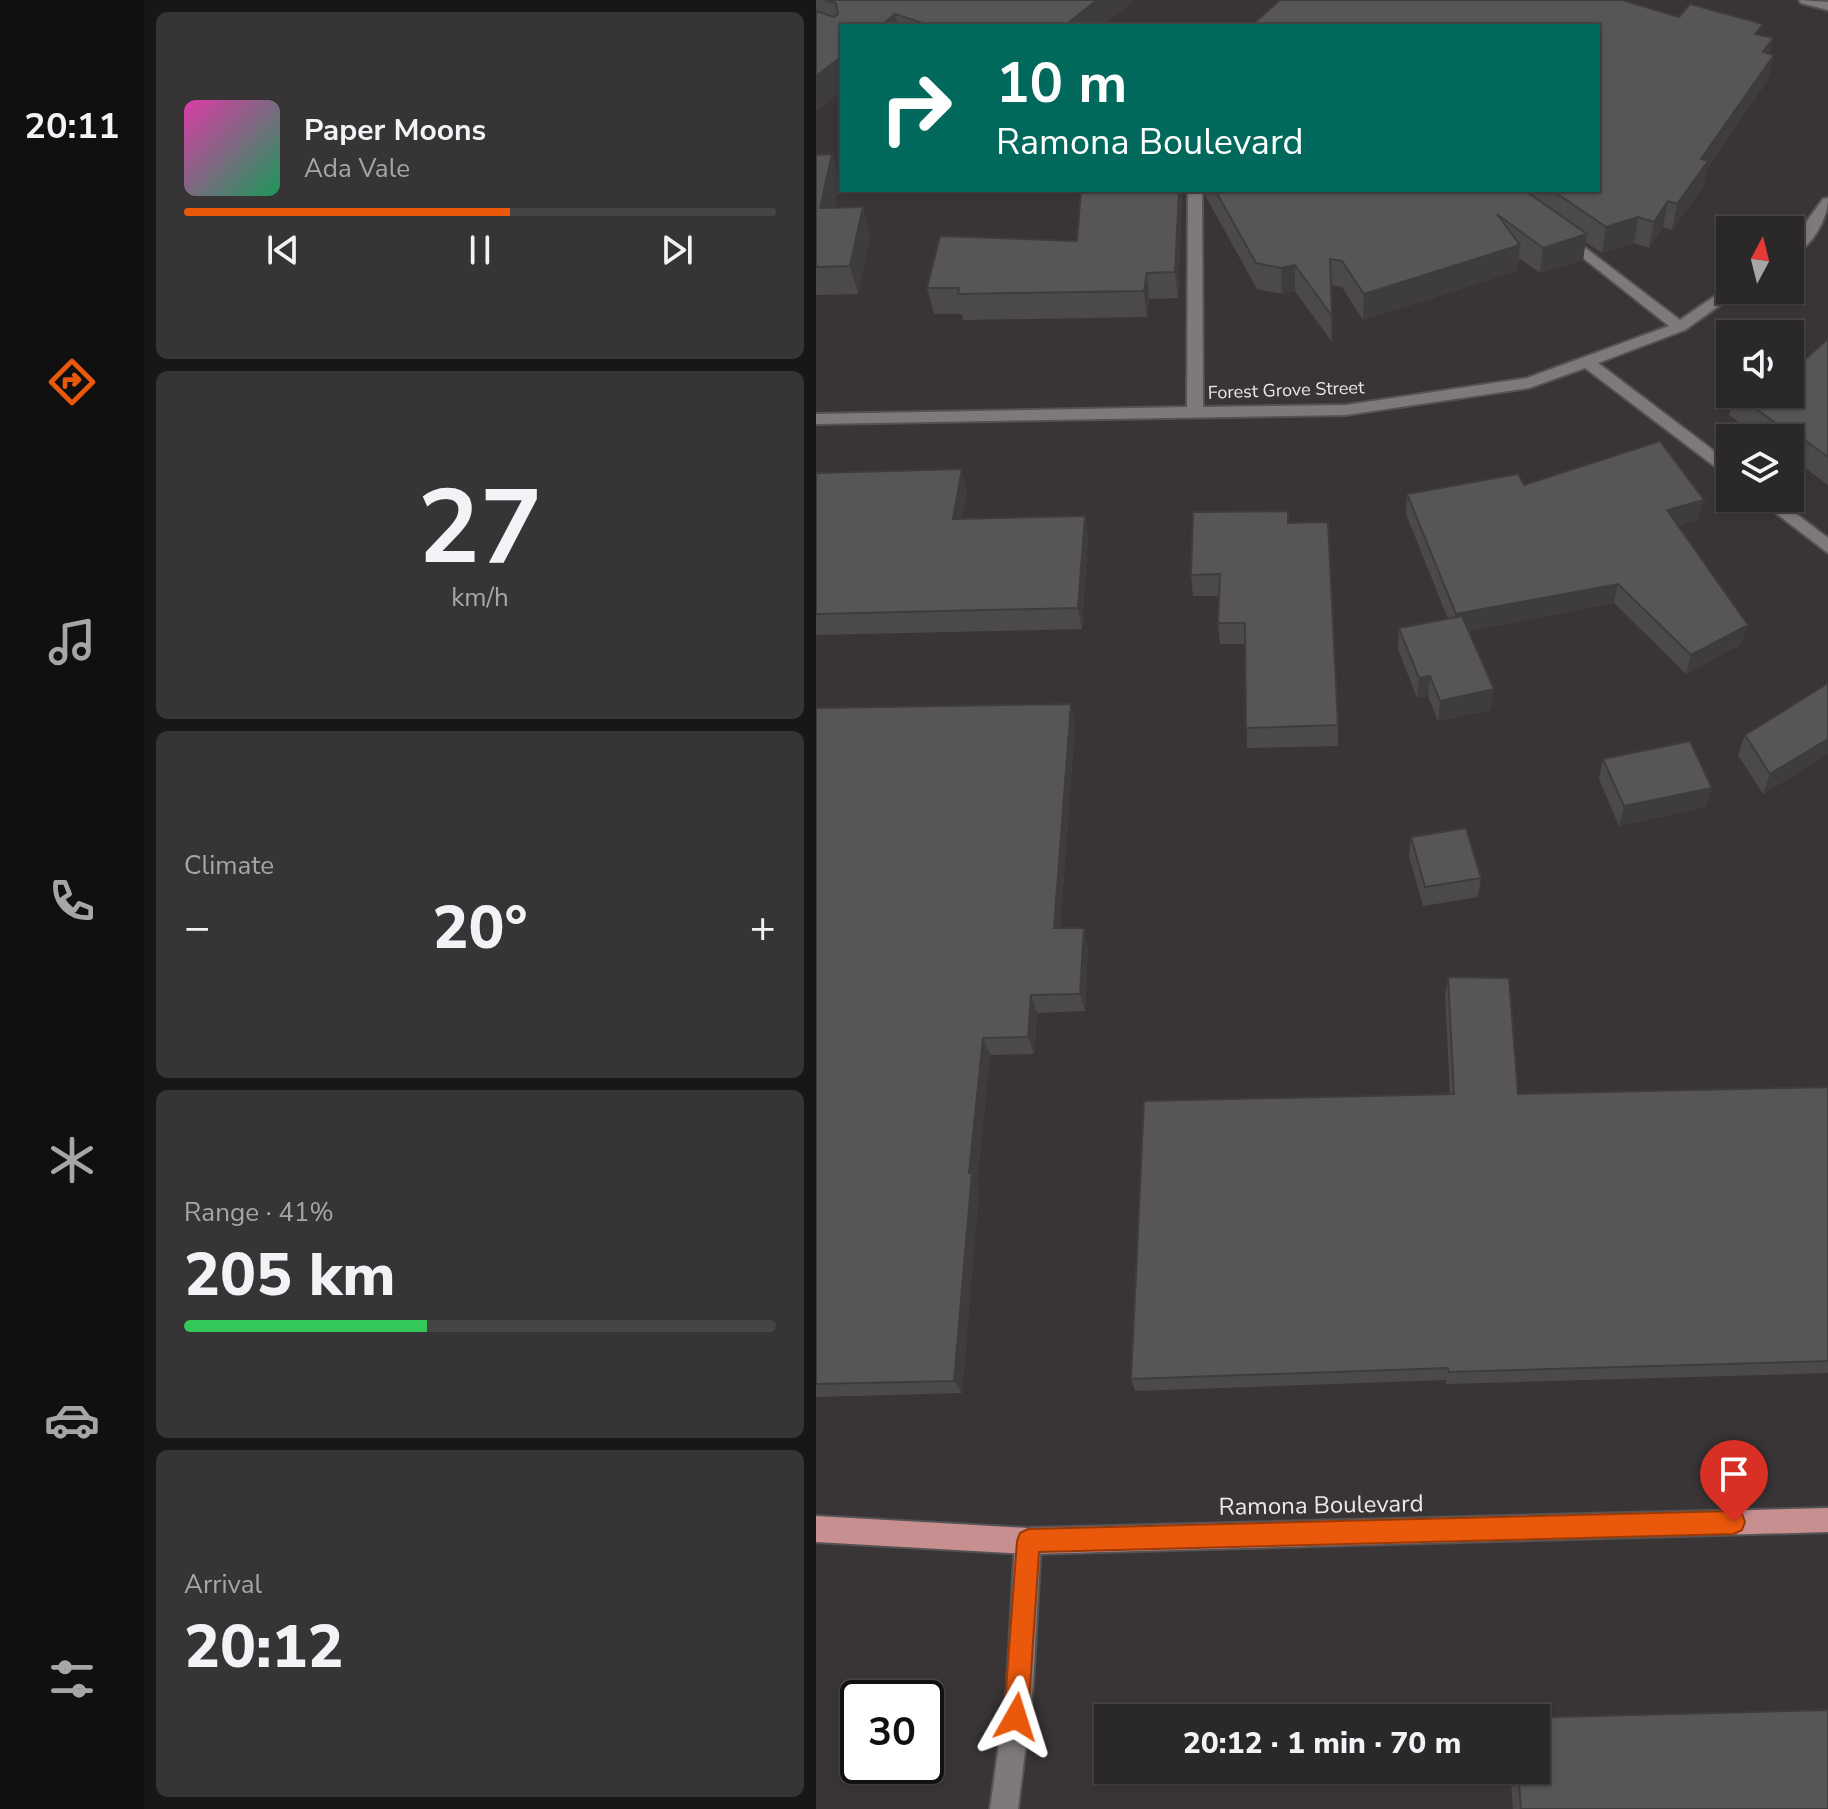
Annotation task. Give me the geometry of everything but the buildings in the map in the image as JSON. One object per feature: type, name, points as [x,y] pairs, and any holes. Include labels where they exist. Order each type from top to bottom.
[{"type":"main road","name":"Ramona Boulevard","points":[[816,1529],[1028,1541],[1828,1520]]},
{"type":"street","points":[[1805,0],[1828,6]]},
{"type":"street","points":[[1195,192],[1195,413]]},
{"type":"street","points":[[1804,238],[1828,202]]},
{"type":"street","points":[[1555,230],[1680,327]]},
{"type":"street","name":"Forest Grove Street","points":[[816,419],[1346,410],[1529,383],[1680,327],[1716,302]]},
{"type":"street","points":[[1587,362],[1716,461]]},
{"type":"street","points":[[1782,512],[1828,547]]},
{"type":"street","points":[[1004,1809],[1020,1686],[1028,1541]]},
{"type":"route","points":[[1016,1717],[1028,1541],[1734,1522]]}]
